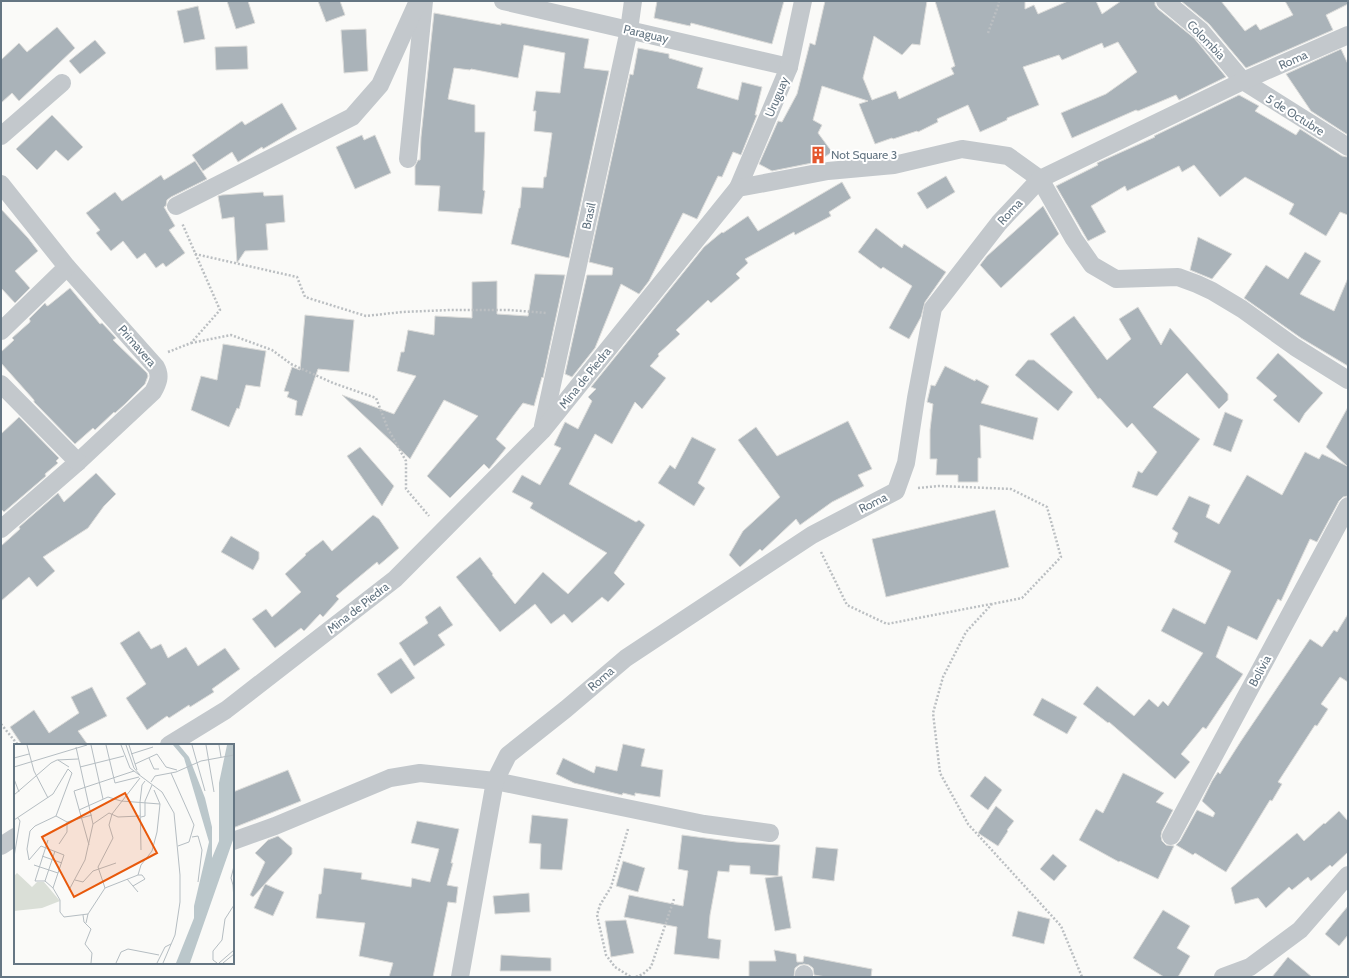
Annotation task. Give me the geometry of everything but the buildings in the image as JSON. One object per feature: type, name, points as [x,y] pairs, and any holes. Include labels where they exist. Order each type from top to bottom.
[{"type":"street","points":[[176,206],[352,117],[380,85],[418,1]]},
{"type":"street","points":[[408,159],[424,1]]},
{"type":"street","name":"Paraguay","points":[[503,1],[789,67]]},
{"type":"street","name":"Brasil","points":[[542,431],[629,30],[633,1]]},
{"type":"street","name":"Uruguay","points":[[738,188],[789,67],[803,1]]},
{"type":"street","name":"Colombia","points":[[1165,1],[1201,31],[1243,81]]},
{"type":"street","name":"Roma","points":[[460,977],[495,781],[508,755],[566,709],[626,658],[812,535],[896,491],[906,463],[916,398],[933,308],[999,223],[1040,180],[1243,81],[1348,35]]},
{"type":"street","name":"5 de Octubre","points":[[1243,81],[1348,147]]},
{"type":"street","points":[[1,136],[62,83]]},
{"type":"street","points":[[738,188],[828,171],[894,165],[962,149],[1008,156],[1040,180],[1074,239],[1092,265],[1116,279],[1178,277],[1202,286],[1242,309],[1295,347],[1348,380]]},
{"type":"street","name":"Primavera","points":[[1,184],[67,267],[156,367],[159,373],[158,383],[154,392],[78,462],[1,528]]},
{"type":"street","name":"Mina de Piedra","points":[[171,744],[226,710],[389,584],[542,431],[738,188]]},
{"type":"street","points":[[1,331],[67,267]]},
{"type":"street","points":[[1,384],[78,462]]},
{"type":"street","name":"Bolivia","points":[[1171,836],[1348,506]]},
{"type":"street","points":[[234,841],[275,826],[390,778],[420,773],[495,781],[704,824],[770,833]]},
{"type":"street","points":[[1,846],[14,838]]},
{"type":"street","points":[[1223,977],[1250,967],[1300,930],[1348,875]]},
{"type":"path","points":[[988,33],[999,1]]},
{"type":"path","points":[[176,206],[195,254],[220,310],[191,343]]},
{"type":"path","points":[[195,254],[298,277],[305,297],[366,316],[402,312],[509,310],[567,315]]},
{"type":"path","points":[[156,367],[169,351],[191,343],[231,335],[272,350],[291,364],[333,383],[376,398],[388,429],[406,461],[406,489],[442,531]]},
{"type":"path","points":[[812,535],[847,605],[887,624],[1022,598],[1061,556],[1047,507],[1010,489],[939,486],[896,491]]},
{"type":"path","points":[[992,604],[966,632],[943,677],[933,713],[940,773],[968,824],[1061,926],[1082,977]]},
{"type":"path","points":[[1,724],[17,744]]},
{"type":"path","points":[[632,977],[615,968],[606,955],[597,915],[600,905],[611,887],[634,810]]},
{"type":"path","points":[[636,977],[643,974],[651,967],[674,899]]},
{"type":"place","name":"Not Square 3","points":[[818,155]]}]
